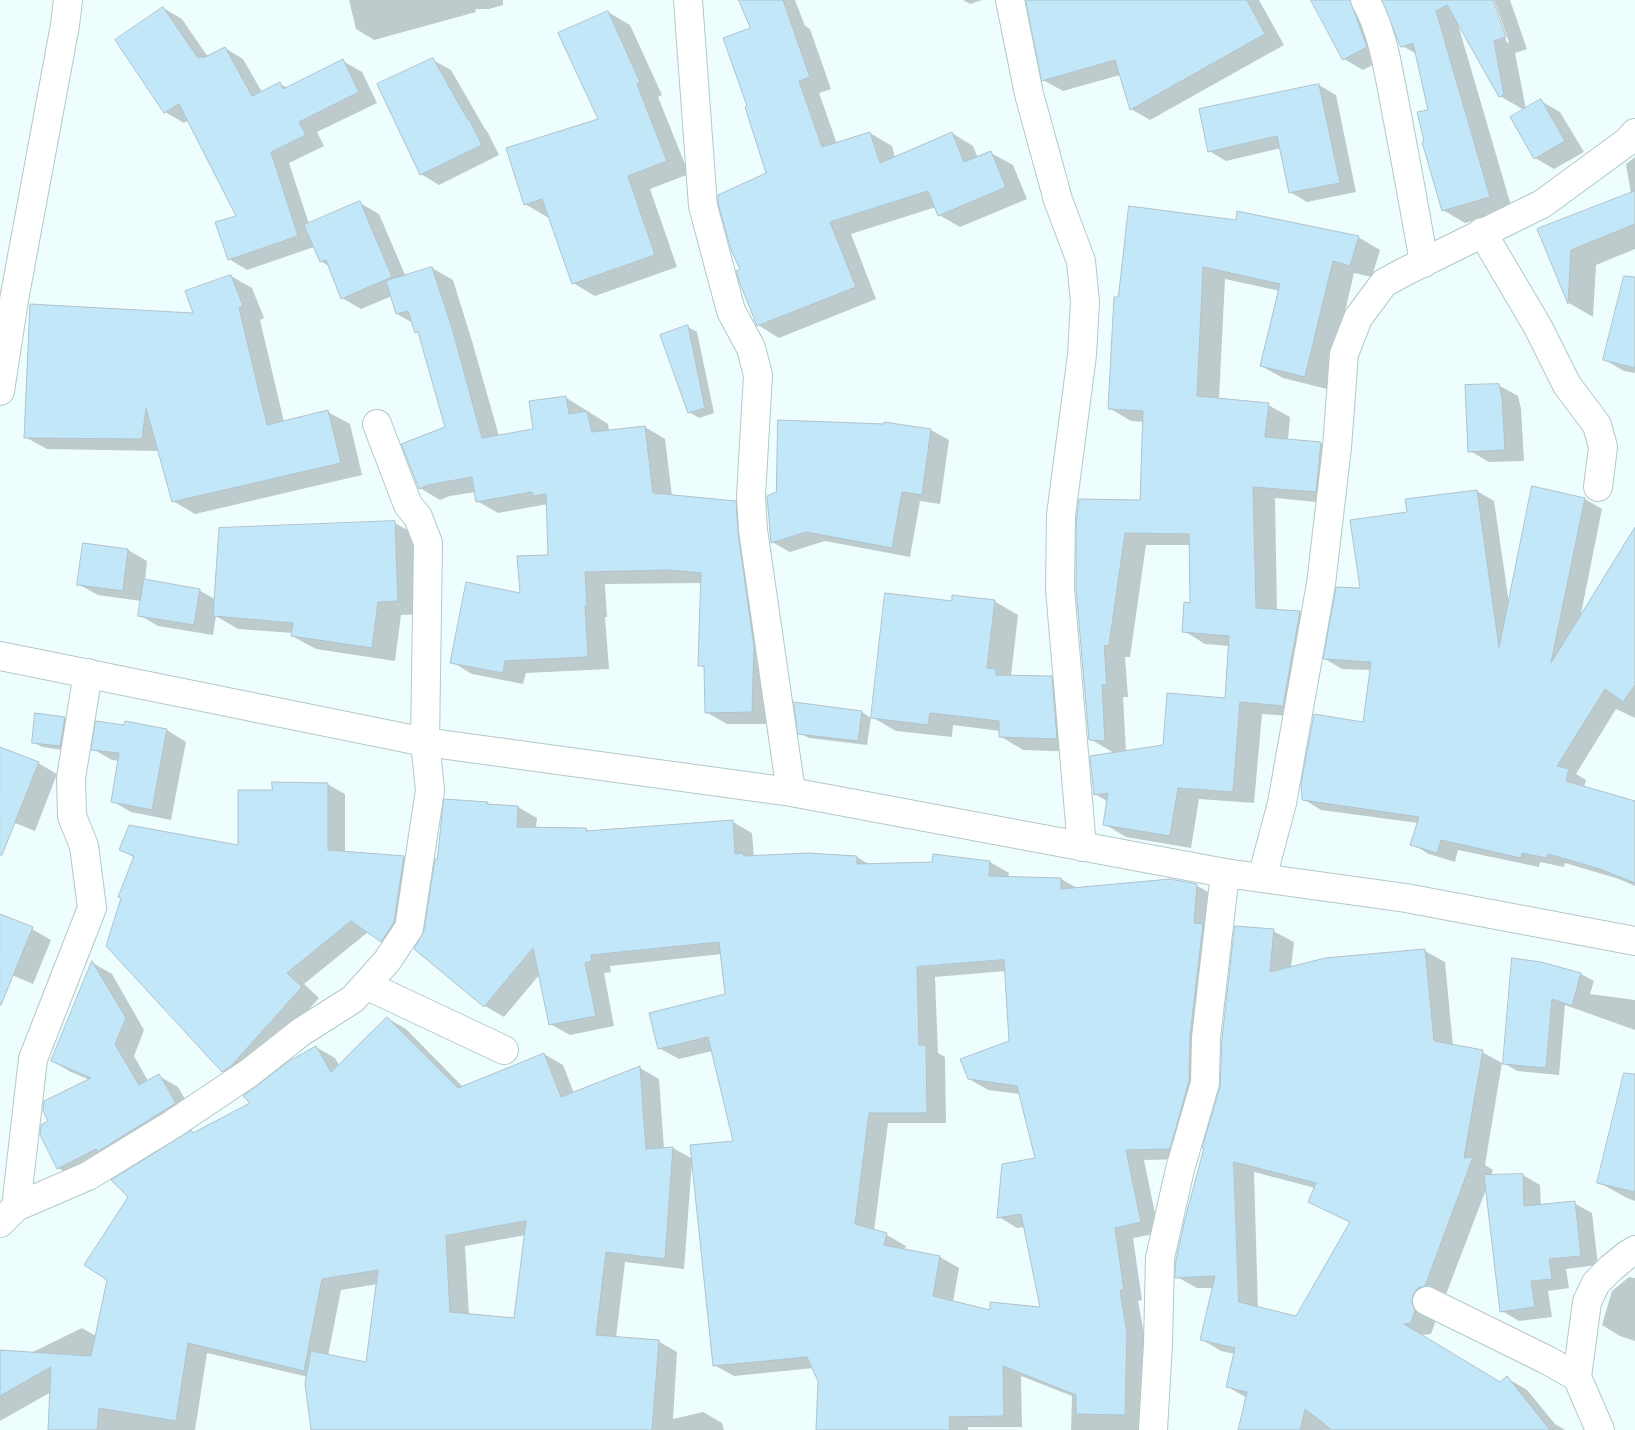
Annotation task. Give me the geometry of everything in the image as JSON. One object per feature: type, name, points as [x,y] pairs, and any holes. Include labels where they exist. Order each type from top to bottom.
[{"type":"street","points":[[0,391],[14,300],[68,0]]},
{"type":"street","points":[[688,0],[703,206],[731,311],[751,348],[758,375],[751,496],[753,530],[791,792]]},
{"type":"street","points":[[1010,0],[1029,94],[1058,200],[1081,261],[1085,302],[1082,355],[1061,516],[1060,580],[1082,847]]},
{"type":"street","points":[[1365,0],[1382,41],[1406,158],[1424,263]]},
{"type":"street","points":[[1262,878],[1282,803],[1321,584],[1337,447],[1344,354],[1358,318],[1384,284],[1482,232],[1542,204],[1622,146],[1635,133]]},
{"type":"street","points":[[1482,232],[1538,327],[1567,385],[1597,425],[1603,447],[1598,487]]},
{"type":"street","points":[[8,1215],[88,1176],[173,1124],[249,1073],[301,1032],[353,1000],[387,961],[409,928],[430,790],[426,742],[428,543],[418,517],[408,505],[377,424]]},
{"type":"street","points":[[0,656],[426,742],[791,792],[1226,873],[1406,898],[1635,942]]},
{"type":"street","points":[[8,1215],[33,1059],[92,908],[84,846],[72,816],[71,778],[88,673]]},
{"type":"street","points":[[1153,1430],[1160,1258],[1180,1169],[1205,1083],[1206,1038],[1226,873]]},
{"type":"street","points":[[366,985],[504,1050]]},
{"type":"street","points":[[1600,1430],[1577,1377],[1587,1302],[1596,1283],[1635,1250]]},
{"type":"street","points":[[1427,1301],[1547,1360],[1577,1377]]},
{"type":"building","points":[[739,0],[783,0],[810,77],[799,81],[822,147],[870,132],[880,163],[952,132],[964,162],[991,151],[1006,187],[938,216],[928,191],[830,222],[856,287],[757,326],[739,281],[736,271],[740,269],[731,250],[718,203],[718,195],[766,173],[745,107],[747,106],[723,38],[750,28]]},
{"type":"building","points":[[1026,0],[1247,0],[1265,34],[1130,110],[1115,60],[1042,81]]},
{"type":"building","points":[[1311,0],[1350,0],[1367,47],[1343,60]]},
{"type":"building","points":[[1382,0],[1493,0],[1506,37],[1494,41],[1504,95],[1499,97],[1447,5],[1436,11],[1490,197],[1442,211],[1422,142],[1424,141],[1417,112],[1428,110],[1413,43],[1401,47]]},
{"type":"building","points":[[163,7],[198,58],[202,56],[203,58],[225,47],[252,96],[280,82],[283,89],[343,59],[359,92],[299,122],[306,135],[271,152],[298,236],[228,260],[215,222],[236,216],[179,104],[164,113],[115,40]]},
{"type":"building","points":[[608,11],[640,82],[637,84],[667,161],[628,176],[655,255],[572,284],[542,199],[524,205],[506,148],[598,119],[558,33]]},
{"type":"building","points":[[433,58],[482,145],[420,175],[377,84]]},
{"type":"building","points":[[1319,84],[1340,183],[1289,193],[1277,136],[1208,152],[1199,109]]},
{"type":"building","points":[[1541,99],[1565,141],[1534,159],[1510,117]]},
{"type":"building","points":[[1635,191],[1635,224],[1571,250],[1568,304],[1537,229]]},
{"type":"building","points":[[360,201],[392,277],[341,299],[326,260],[320,262],[304,225]]},
{"type":"building","points":[[1129,206],[1236,220],[1237,211],[1359,236],[1350,266],[1333,261],[1305,377],[1260,366],[1280,284],[1203,267],[1197,396],[1269,403],[1265,437],[1321,442],[1316,492],[1253,487],[1256,608],[1300,611],[1283,706],[1240,702],[1233,792],[1178,788],[1170,836],[1103,825],[1108,793],[1094,795],[1090,756],[1163,745],[1167,693],[1225,698],[1229,636],[1182,632],[1184,602],[1190,603],[1189,534],[1125,533],[1109,645],[1104,646],[1107,685],[1102,685],[1105,741],[1089,740],[1076,588],[1076,524],[1079,499],[1140,500],[1143,411],[1108,409],[1114,297],[1118,297]]},
{"type":"building","points":[[432,267],[452,328],[482,438],[533,429],[529,401],[566,396],[569,414],[587,411],[592,432],[645,426],[653,493],[736,501],[738,532],[754,647],[752,712],[705,713],[704,666],[698,666],[701,573],[670,570],[585,572],[588,657],[505,661],[503,673],[450,663],[466,582],[520,593],[517,556],[548,555],[546,494],[533,496],[532,492],[476,502],[472,477],[428,485],[419,489],[401,444],[445,427],[418,332],[415,333],[408,311],[396,314],[386,281]]},
{"type":"building","points":[[231,275],[243,306],[239,308],[267,425],[328,410],[341,463],[172,502],[146,408],[142,439],[24,438],[30,304],[193,313],[185,291]]},
{"type":"building","points":[[1624,276],[1635,277],[1635,368],[1603,360]]},
{"type":"building","points":[[688,325],[705,408],[688,413],[660,335]]},
{"type":"building","points":[[1499,384],[1502,397],[1505,450],[1468,452],[1465,385]]},
{"type":"building","points":[[778,420],[884,424],[884,422],[931,429],[922,495],[902,492],[892,548],[806,532],[771,543],[767,496],[776,492]]},
{"type":"building","points":[[1532,486],[1585,498],[1551,663],[1635,527],[1635,685],[1623,702],[1605,689],[1557,766],[1569,769],[1566,781],[1635,801],[1635,883],[1600,869],[1548,854],[1547,858],[1522,853],[1521,858],[1441,840],[1437,853],[1410,845],[1419,817],[1302,800],[1301,784],[1314,714],[1363,722],[1371,662],[1323,659],[1336,587],[1360,588],[1350,520],[1407,512],[1405,499],[1477,490],[1499,647]]},
{"type":"building","points":[[395,521],[398,601],[378,602],[372,648],[291,636],[293,623],[213,616],[219,528]]},
{"type":"building","points":[[83,543],[128,549],[123,591],[77,585]]},
{"type":"building","points":[[144,579],[200,589],[194,625],[138,616]]},
{"type":"building","points":[[885,593],[952,601],[952,595],[995,600],[987,668],[996,669],[996,675],[1052,676],[1057,739],[999,737],[999,721],[930,713],[928,725],[871,718]]},
{"type":"building","points":[[794,702],[862,711],[858,741],[798,734]]},
{"type":"building","points":[[35,713],[65,717],[60,746],[32,743]]},
{"type":"building","points":[[96,721],[124,725],[125,721],[167,729],[152,810],[111,802],[119,753],[91,750]]},
{"type":"building","points":[[0,747],[39,762],[2,855],[0,855]]},
{"type":"building","points":[[272,782],[328,783],[328,850],[404,856],[394,922],[381,942],[351,921],[287,973],[302,987],[232,1065],[222,1072],[106,946],[121,898],[118,897],[134,856],[119,850],[129,825],[238,845],[238,790],[272,790]]},
{"type":"building","points":[[444,799],[518,806],[517,827],[586,828],[586,831],[733,820],[735,854],[743,853],[744,856],[808,853],[857,856],[857,864],[932,862],[933,854],[990,861],[989,876],[1061,878],[1061,889],[1170,879],[1197,884],[1194,923],[1203,924],[1190,1036],[1189,1081],[1170,1149],[1126,1150],[1141,1222],[1115,1228],[1124,1290],[1120,1290],[1127,1333],[1125,1415],[1076,1414],[1076,1395],[1003,1366],[1004,1416],[949,1417],[950,1430],[816,1430],[818,1381],[807,1357],[713,1366],[690,1145],[733,1141],[708,1037],[658,1049],[649,1013],[725,994],[719,942],[591,955],[592,961],[585,963],[596,1016],[549,1025],[533,948],[484,1007],[414,949],[424,930],[435,859],[437,859]],"holes":[[[1004,960],[1009,1041],[960,1059],[968,1079],[1017,1086],[1035,1158],[1002,1164],[997,1218],[1021,1214],[1040,1307],[990,1302],[990,1310],[933,1296],[940,1256],[884,1245],[887,1233],[855,1224],[869,1113],[927,1113],[926,1045],[919,1045],[917,967]]]},
{"type":"building","points":[[0,914],[33,927],[1,1005],[0,1005]]},
{"type":"building","points":[[1235,926],[1274,929],[1270,972],[1325,958],[1425,949],[1434,1041],[1483,1050],[1464,1158],[1473,1157],[1425,1286],[1418,1288],[1413,1295],[1412,1303],[1415,1311],[1411,1323],[1404,1324],[1500,1382],[1507,1376],[1550,1430],[1332,1430],[1305,1409],[1300,1430],[1238,1430],[1247,1392],[1226,1387],[1235,1348],[1200,1340],[1215,1276],[1175,1278],[1176,1260],[1185,1219],[1204,1148],[1202,1148],[1220,1087],[1222,1039]],"holes":[[[1234,1162],[1316,1183],[1308,1202],[1350,1222],[1296,1316],[1239,1302]]]},
{"type":"building","points":[[1512,958],[1541,962],[1581,973],[1572,1006],[1552,999],[1546,1068],[1503,1064]]},
{"type":"building","points":[[92,961],[126,1018],[115,1044],[139,1085],[159,1074],[176,1103],[97,1152],[96,1149],[57,1169],[40,1135],[41,1125],[48,1121],[43,1111],[44,1101],[91,1078],[51,1061]]},
{"type":"building","points":[[387,1017],[458,1088],[544,1053],[561,1097],[640,1066],[646,1149],[673,1147],[665,1259],[606,1252],[596,1335],[659,1340],[652,1430],[311,1430],[305,1383],[311,1351],[366,1362],[378,1270],[322,1279],[304,1371],[188,1343],[176,1421],[99,1408],[97,1430],[48,1430],[51,1367],[0,1396],[0,1350],[91,1356],[107,1280],[84,1265],[128,1197],[111,1180],[191,1130],[193,1133],[250,1103],[243,1096],[289,1061],[316,1046],[331,1072]],"holes":[[[526,1221],[514,1318],[450,1312],[446,1236]]]},
{"type":"building","points":[[1624,1073],[1635,1074],[1635,1192],[1597,1183]]},
{"type":"building","points":[[1523,1174],[1524,1206],[1575,1201],[1581,1256],[1549,1259],[1552,1279],[1531,1281],[1535,1307],[1500,1312],[1484,1175]]}]
